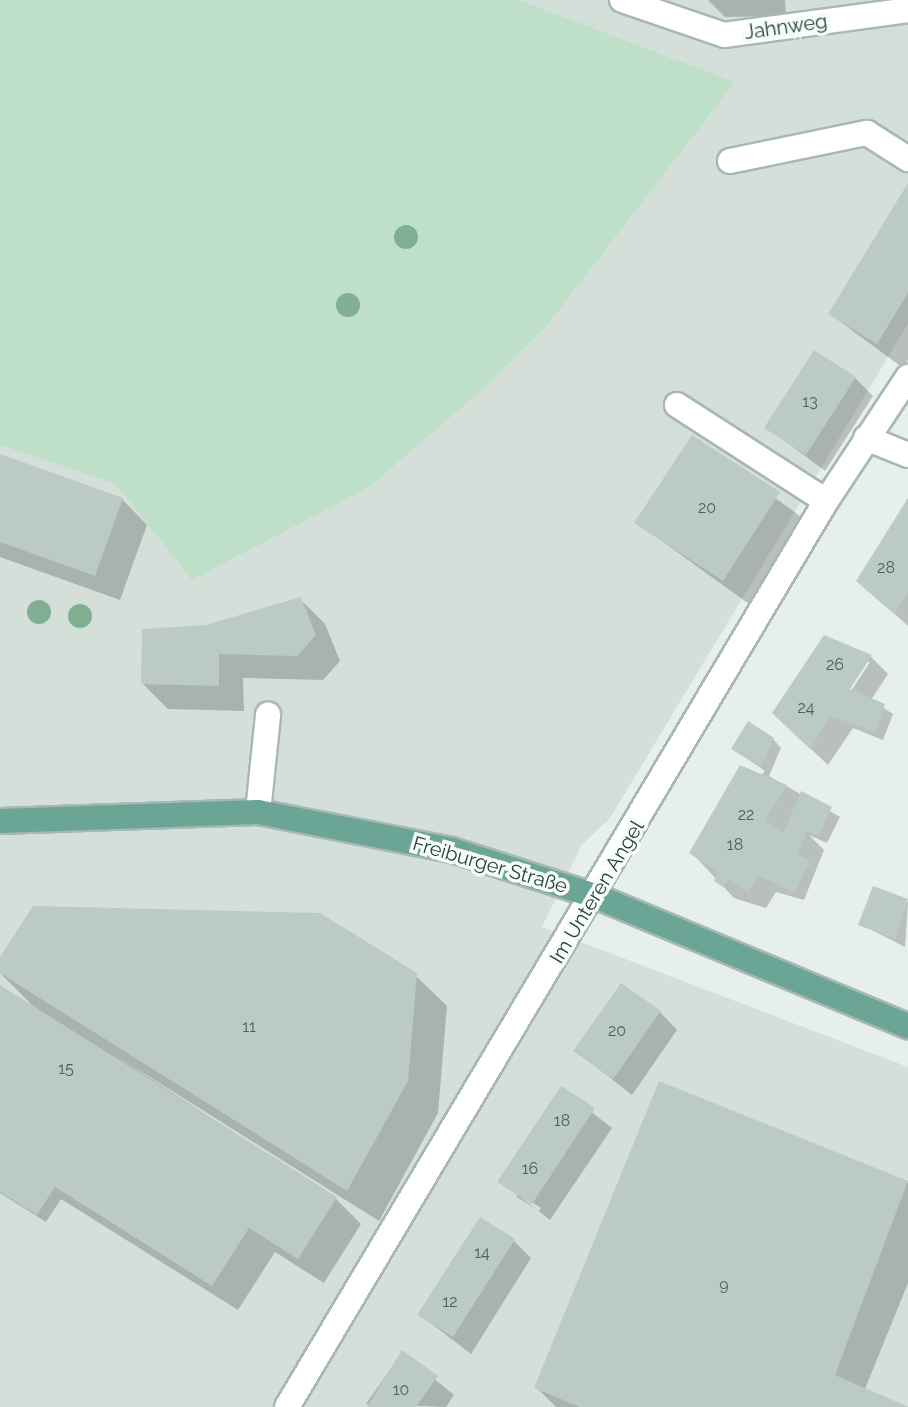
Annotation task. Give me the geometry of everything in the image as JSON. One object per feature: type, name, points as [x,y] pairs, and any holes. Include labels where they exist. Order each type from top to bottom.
[{"type":"main road","name":"Freiburger Straße","points":[[0,821],[258,812],[452,850],[595,896],[908,1026]]},
{"type":"street","name":"Jahnweg","points":[[622,0],[724,35],[908,10]]},
{"type":"street","points":[[730,161],[867,133],[908,159]]},
{"type":"street","name":"Im Unteren Angel","points":[[287,1407],[595,896],[826,501],[908,377]]},
{"type":"street","points":[[677,405],[826,501]]},
{"type":"street","points":[[866,438],[908,455]]},
{"type":"street","points":[[258,812],[268,715]]},
{"type":"shaded area","points":[[0,0],[908,0],[908,324],[610,818],[581,846],[542,927],[908,1067],[908,1407],[0,1407]]},
{"type":"green space","points":[[0,0],[518,0],[735,82],[548,324],[475,396],[369,487],[192,580],[116,484],[0,445]]},
{"type":"building","points":[[908,183],[908,293],[877,344],[828,314]]},
{"type":"building","points":[[814,350],[856,377],[806,455],[764,428]]},
{"type":"building","points":[[692,435],[780,492],[723,581],[634,523]]},
{"type":"building","points":[[0,454],[123,498],[95,576],[0,542]]},
{"type":"building","points":[[908,498],[908,592],[894,614],[856,581]]},
{"type":"building","points":[[301,597],[316,635],[297,656],[219,654],[219,686],[141,684],[142,629],[206,625]]},
{"type":"building","points":[[824,635],[872,655],[850,689],[885,704],[875,732],[831,716],[810,749],[772,713]]},
{"type":"building","points":[[748,721],[774,738],[761,767],[731,749]]},
{"type":"building","points":[[740,765],[787,785],[765,820],[784,832],[801,791],[832,807],[818,836],[807,831],[798,855],[810,860],[795,893],[758,875],[748,892],[729,880],[723,887],[714,881],[718,872],[689,853]]},
{"type":"building","points":[[873,886],[908,899],[896,939],[858,925]]},
{"type":"building","points":[[33,906],[320,913],[417,973],[408,1081],[347,1191],[0,973],[0,957]]},
{"type":"building","points":[[621,983],[661,1011],[613,1079],[573,1051]]},
{"type":"building","points":[[0,985],[337,1197],[298,1259],[249,1228],[212,1286],[55,1187],[37,1215],[0,1192]]},
{"type":"building","points":[[659,1081],[908,1181],[835,1375],[908,1407],[580,1407],[534,1388]]},
{"type":"building","points":[[561,1086],[595,1108],[532,1204],[497,1182]]},
{"type":"building","points":[[480,1217],[515,1239],[453,1337],[417,1315]]},
{"type":"building","points":[[402,1350],[438,1376],[416,1407],[367,1407]]}]
